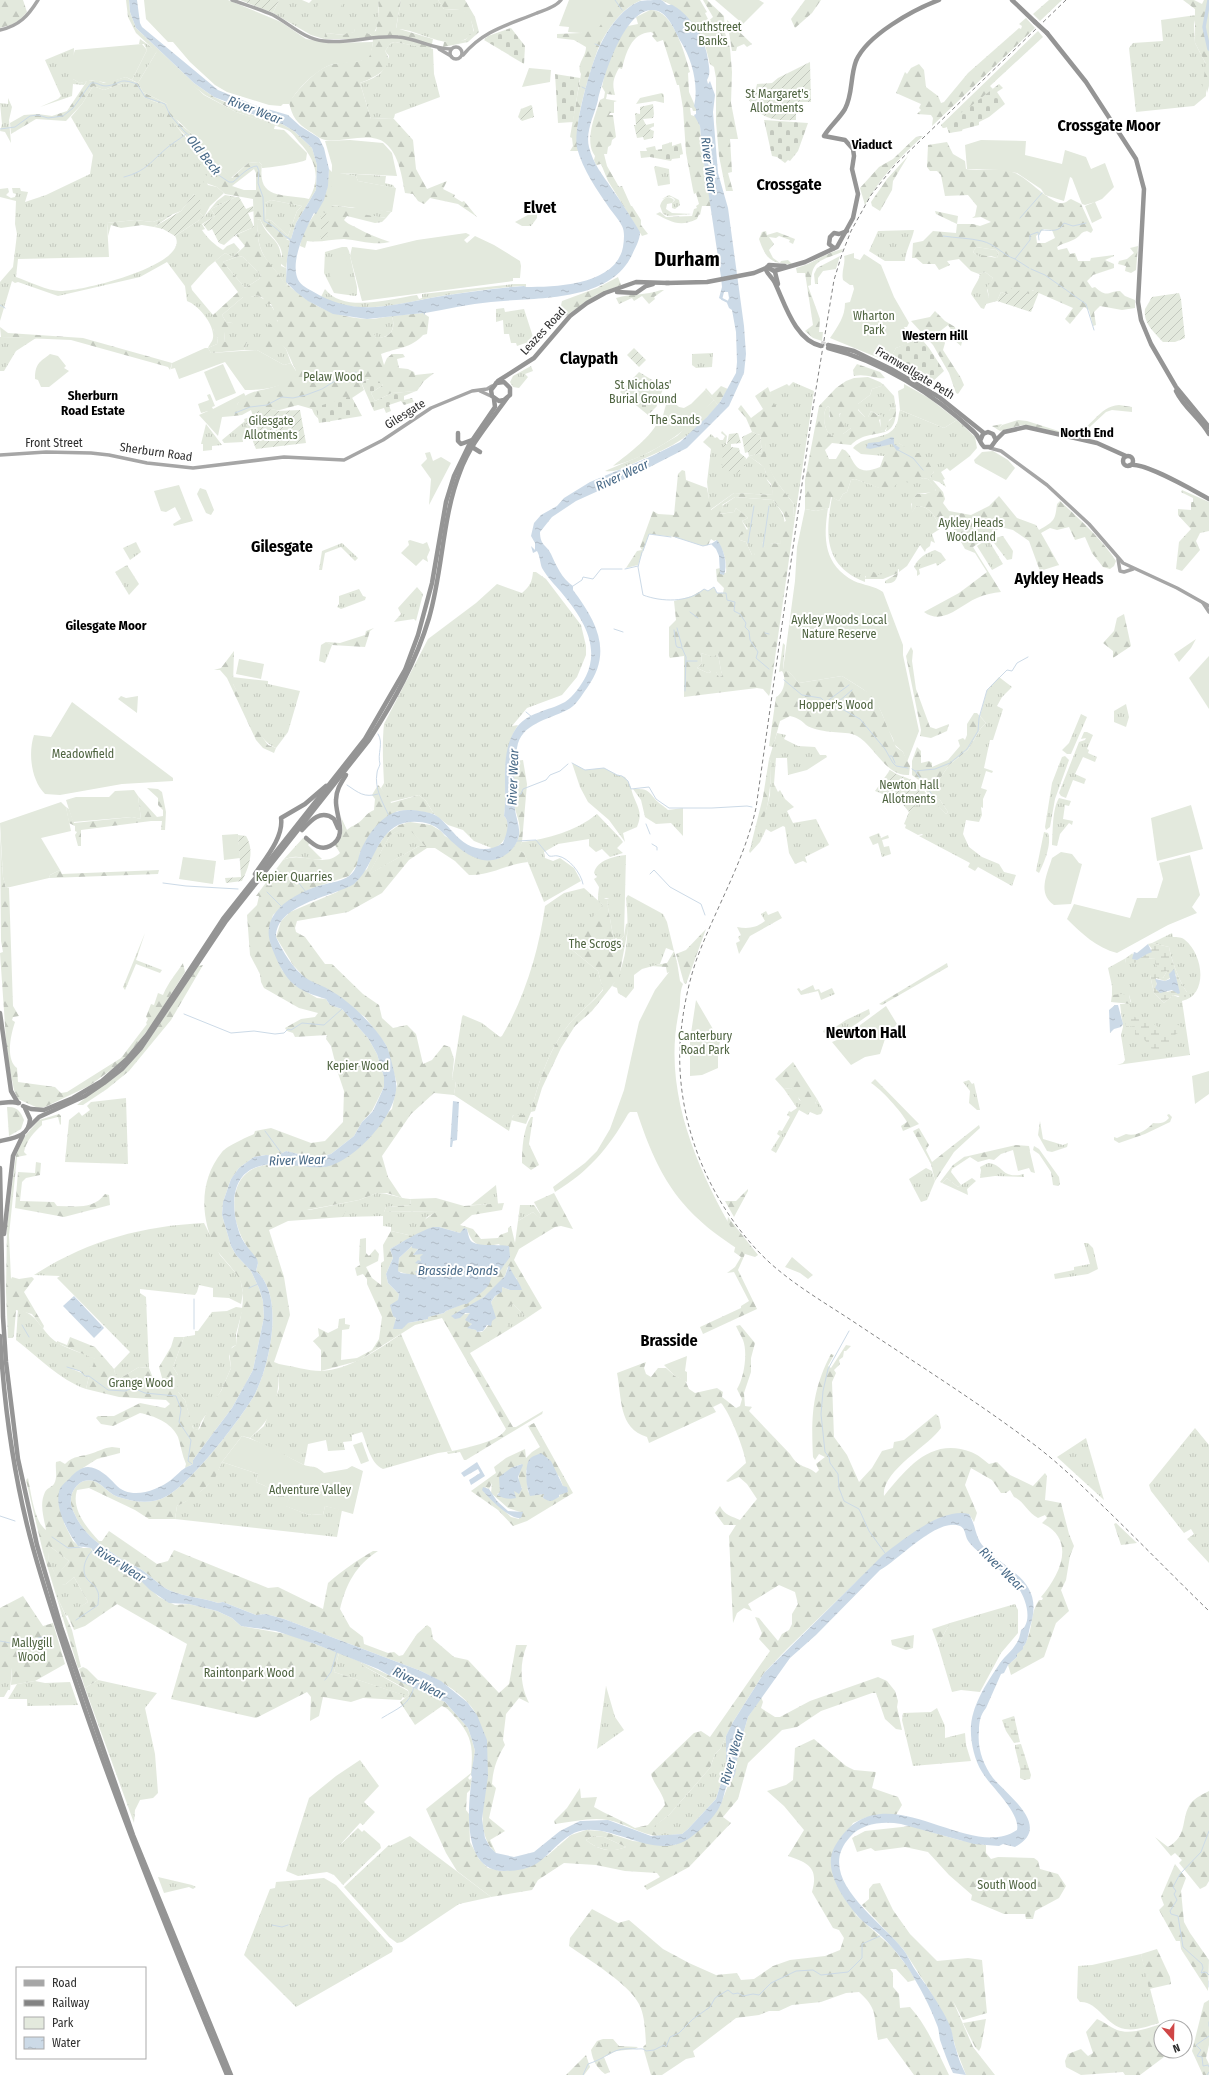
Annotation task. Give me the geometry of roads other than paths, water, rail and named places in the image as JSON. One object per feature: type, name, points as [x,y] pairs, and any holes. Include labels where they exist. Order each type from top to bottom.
[{"type":"highway","points":[[754,273],[768,274],[776,272],[819,256],[839,246],[856,209],[858,194],[852,172],[854,153],[850,143],[845,140],[824,136],[845,108],[850,94],[856,62],[861,52],[873,39],[921,8],[939,0]]},
{"type":"highway","points":[[1012,0],[1047,33],[1061,49],[1136,158],[1142,178],[1144,199],[1139,313],[1143,327],[1184,406],[1201,422],[1209,434]]},
{"type":"highway","points":[[819,256],[829,244],[832,235],[847,231]]},
{"type":"highway","points":[[839,234],[841,240]]},
{"type":"highway","points":[[829,244],[834,248]]},
{"type":"highway","points":[[608,292],[629,293],[650,285],[713,281],[754,273],[774,265],[793,266]]},
{"type":"highway","points":[[767,267],[768,274],[774,282],[802,334],[809,341],[821,345],[808,337],[802,330],[782,295],[774,265]]},
{"type":"highway","points":[[767,267],[771,271],[776,272]]},
{"type":"highway","points":[[640,290],[642,282],[647,280],[669,283]]},
{"type":"highway","name":"Leazes Road","points":[[494,385],[538,354],[574,312],[608,292],[626,285],[642,282]]},
{"type":"highway","name":"Framwellgate Peth","points":[[980,441],[977,435],[933,398],[855,355],[828,346],[854,351],[891,369],[939,397],[984,433]]},
{"type":"highway","points":[[1164,368],[1181,394],[1209,427]]},
{"type":"highway","points":[[2,1269],[5,1210],[12,1161],[16,1147],[23,1135],[29,1127],[43,1115],[79,1098],[104,1083],[138,1053],[226,921],[357,756],[390,708],[420,646],[434,600],[450,504],[460,472],[472,447],[510,393],[508,379],[513,372]]},
{"type":"highway","points":[[0,1104],[8,1102],[18,1103],[31,1109],[44,1110],[73,1098],[102,1081],[127,1059],[147,1035],[205,944],[237,901],[365,739],[405,670],[427,606],[446,502],[460,462],[472,440],[494,410],[496,404],[491,393],[494,385],[502,382],[508,385]]},
{"type":"highway","points":[[494,398],[500,401],[507,398]]},
{"type":"highway","points":[[1004,432],[990,448],[984,447],[980,441],[984,433],[1004,432],[1021,427],[1097,443],[1116,453],[1130,456],[1143,467],[1209,499]]},
{"type":"highway","points":[[458,432],[458,440],[461,444],[472,440]]},
{"type":"highway","points":[[990,432],[994,435],[996,441]]},
{"type":"highway","points":[[472,447],[480,452]]},
{"type":"highway","points":[[1116,453],[1126,466],[1130,465],[1143,467]]},
{"type":"highway","points":[[1122,462],[1126,456]]},
{"type":"highway","points":[[1130,465],[1133,460]]},
{"type":"highway","points":[[290,841],[316,816],[327,815],[334,819],[338,830],[333,841],[322,845],[307,840],[322,848],[330,846],[338,839],[340,829],[336,805],[337,792],[357,756]]},
{"type":"highway","points":[[237,901],[273,846],[281,827],[281,818],[313,797],[340,772]]},
{"type":"highway","points":[[0,1013],[11,1091],[18,1103]]},
{"type":"highway","points":[[23,1106],[29,1115],[29,1127]]},
{"type":"highway","points":[[0,1141],[23,1135]]},
{"type":"highway","points":[[0,1168],[2,1345],[6,1406],[14,1459],[32,1546],[45,1589],[130,1836],[227,2075]]},
{"type":"highway","points":[[2,1345],[10,1406],[29,1514],[61,1627],[133,1834],[231,2075]]},
{"type":"main road","points":[[0,30],[11,27],[23,20],[38,0]]},
{"type":"main road","points":[[232,0],[272,15],[301,33],[317,40],[342,41],[397,36],[438,48],[457,59],[470,45],[485,34],[548,8],[561,0]]},
{"type":"main road","points":[[438,48],[451,49],[456,46],[460,48],[470,45]]},
{"type":"main road","points":[[460,48],[462,55]]},
{"type":"main road","points":[[451,49],[452,56]]},
{"type":"main road","name":"Gilesgate","points":[[344,460],[382,440],[431,408],[472,391],[494,385]]},
{"type":"main road","points":[[479,390],[494,398]]},
{"type":"main road","points":[[996,441],[999,450]]},
{"type":"main road","points":[[990,448],[999,450],[1039,479],[1081,516],[1104,540],[1118,559],[1134,569],[1177,588],[1209,608]]},
{"type":"main road","name":"Front Street","points":[[0,455],[46,452],[109,455]]},
{"type":"main road","name":"Sherburn Road","points":[[109,455],[140,462],[192,468],[284,457],[344,460]]},
{"type":"main road","points":[[1118,559],[1120,571],[1134,569]]},
{"type":"main road","points":[[1119,565],[1125,564]]},
{"type":"main road","points":[[1125,564],[1126,571]]},
{"type":"water","points":[[129,0],[137,0],[140,23],[142,27],[218,90],[254,105],[288,115],[300,126],[319,138],[324,148],[329,169],[328,186],[324,200],[316,214],[314,213],[300,244],[296,261],[297,277],[299,282],[305,287],[329,300],[345,305],[360,307],[376,307],[503,288],[568,284],[597,276],[609,269],[618,260],[623,247],[624,231],[591,180],[577,148],[577,127],[583,98],[595,57],[606,34],[615,21],[627,9],[640,1],[661,0],[668,5],[673,5],[692,22],[701,37],[707,52],[709,75],[707,80],[708,84],[710,81],[715,95],[713,112],[718,173],[728,208],[744,326],[746,354],[744,373],[729,406],[687,448],[640,472],[576,501],[552,517],[540,532],[542,543],[549,551],[563,576],[573,586],[573,590],[582,602],[595,626],[599,638],[599,662],[595,675],[576,703],[567,710],[536,723],[524,733],[520,740],[517,748],[514,778],[515,809],[519,835],[518,840],[513,847],[508,853],[498,858],[489,860],[480,859],[463,851],[432,825],[421,822],[403,823],[390,830],[384,837],[366,870],[354,884],[295,909],[285,917],[278,926],[276,937],[285,954],[297,970],[309,980],[328,989],[345,1000],[361,1014],[381,1037],[386,1045],[394,1070],[396,1083],[395,1095],[382,1122],[372,1135],[348,1157],[335,1164],[324,1167],[284,1164],[268,1164],[260,1166],[250,1170],[242,1177],[237,1185],[234,1206],[235,1216],[241,1237],[257,1259],[258,1263],[256,1271],[265,1282],[270,1296],[272,1330],[266,1366],[255,1394],[239,1419],[215,1450],[177,1489],[161,1499],[143,1502],[118,1497],[98,1483],[89,1480],[81,1482],[75,1488],[71,1496],[72,1509],[81,1526],[92,1538],[125,1561],[142,1570],[171,1591],[218,1603],[223,1602],[256,1615],[266,1614],[284,1619],[421,1671],[441,1681],[467,1702],[477,1715],[487,1740],[488,1776],[482,1819],[485,1838],[490,1847],[496,1853],[514,1857],[534,1852],[560,1831],[580,1821],[608,1820],[651,1836],[682,1834],[716,1799],[726,1767],[726,1736],[733,1722],[764,1673],[883,1555],[912,1533],[935,1520],[947,1515],[958,1513],[969,1514],[977,1536],[984,1547],[1022,1580],[1029,1588],[1033,1599],[1033,1611],[1025,1645],[1017,1654],[1017,1657],[1008,1665],[1004,1673],[1001,1674],[981,1716],[979,1725],[980,1749],[986,1767],[993,1778],[1017,1802],[1024,1812],[1029,1821],[1030,1830],[1026,1839],[1015,1847],[1003,1844],[999,1846],[974,1844],[901,1824],[873,1824],[860,1829],[850,1837],[841,1852],[839,1867],[844,1882],[854,1897],[902,1948],[946,2017],[952,2032],[958,2056],[966,2075],[953,2073],[940,2040],[938,2028],[934,2018],[925,1997],[910,1971],[900,1956],[879,1934],[861,1920],[845,1899],[835,1882],[831,1864],[835,1846],[854,1824],[876,1815],[900,1815],[974,1836],[997,1837],[1017,1830],[1017,1823],[1010,1808],[979,1767],[973,1749],[971,1725],[978,1700],[1000,1663],[1013,1649],[1017,1642],[1021,1630],[1027,1622],[1027,1612],[1025,1602],[1019,1589],[1007,1576],[972,1546],[962,1527],[951,1525],[940,1528],[918,1541],[880,1570],[816,1635],[790,1658],[748,1717],[738,1752],[740,1754],[737,1760],[734,1778],[727,1786],[720,1806],[707,1823],[691,1837],[679,1844],[666,1846],[638,1842],[598,1830],[578,1831],[564,1839],[534,1865],[519,1870],[504,1871],[490,1868],[480,1860],[474,1849],[470,1835],[469,1804],[471,1775],[475,1751],[468,1728],[445,1702],[401,1682],[378,1669],[315,1644],[276,1631],[241,1626],[232,1618],[217,1611],[189,1604],[169,1603],[150,1590],[134,1574],[120,1566],[114,1567],[114,1561],[95,1554],[91,1548],[78,1546],[63,1520],[58,1499],[60,1490],[63,1484],[83,1468],[92,1467],[106,1476],[121,1489],[135,1493],[151,1491],[158,1488],[171,1480],[183,1469],[193,1464],[193,1460],[232,1408],[253,1370],[264,1317],[263,1301],[259,1288],[251,1271],[236,1255],[231,1246],[222,1215],[223,1202],[231,1179],[239,1168],[254,1157],[266,1155],[277,1156],[286,1151],[314,1158],[331,1154],[354,1136],[362,1122],[373,1111],[384,1087],[384,1077],[377,1054],[368,1038],[342,1009],[330,1005],[326,999],[302,990],[291,982],[281,969],[270,940],[269,928],[271,919],[283,905],[300,894],[318,886],[338,881],[352,874],[356,868],[361,850],[369,835],[380,822],[393,813],[409,810],[421,811],[436,815],[458,838],[476,848],[489,849],[503,843],[508,826],[504,816],[505,772],[507,750],[510,740],[515,730],[525,719],[559,705],[571,697],[586,676],[590,664],[590,642],[582,621],[542,568],[537,551],[533,553],[531,546],[535,550],[535,543],[531,536],[534,523],[541,515],[557,506],[564,498],[590,482],[652,456],[680,442],[707,417],[720,402],[736,373],[737,362],[736,332],[732,310],[729,308],[727,303],[729,298],[728,292],[724,292],[722,300],[719,298],[722,287],[721,277],[702,150],[700,126],[694,115],[696,114],[696,109],[694,106],[696,90],[694,73],[685,49],[672,25],[662,13],[658,11],[646,11],[635,18],[626,30],[617,45],[604,77],[588,135],[589,147],[596,164],[640,232],[632,255],[621,271],[607,282],[589,290],[570,295],[474,304],[425,313],[425,315],[423,313],[367,319],[333,314],[308,301],[286,282],[287,259],[290,241],[286,236],[291,239],[296,223],[316,190],[317,165],[312,148],[294,131],[282,124],[237,109],[230,103],[214,97],[194,83],[136,28],[130,12]]},
{"type":"water","points":[[892,437],[894,438],[894,444],[900,448],[897,451],[892,444],[870,449],[866,448],[868,443],[879,442]]},
{"type":"water","points":[[717,540],[725,557],[726,567],[724,575],[720,574],[719,556],[716,549],[711,544]]},
{"type":"water","points":[[1148,944],[1152,952],[1137,960],[1132,959],[1134,952],[1137,953]]},
{"type":"water","points":[[1174,969],[1180,993],[1178,994],[1172,990],[1160,993],[1155,988],[1157,984],[1155,979],[1165,981],[1170,979],[1169,974]]},
{"type":"water","points":[[1115,1005],[1118,1005],[1123,1024],[1121,1027],[1114,1029],[1110,1033],[1109,1010]]},
{"type":"water","points":[[453,1101],[459,1102],[457,1140],[453,1141],[452,1147],[450,1147]]},
{"type":"water","name":"Brasside Ponds","points":[[439,1227],[460,1233],[464,1228],[467,1229],[471,1241],[474,1243],[483,1245],[509,1246],[510,1257],[497,1275],[493,1274],[488,1286],[467,1304],[444,1313],[428,1317],[428,1319],[408,1323],[402,1329],[393,1329],[396,1318],[393,1316],[390,1305],[398,1300],[399,1294],[388,1283],[386,1274],[393,1258],[390,1249],[427,1229]],"holes":[[[412,1246],[412,1248],[418,1249],[413,1255],[423,1254],[420,1257],[421,1261],[418,1260],[415,1263],[427,1266],[427,1270],[415,1271],[417,1275],[401,1273],[398,1271],[399,1258]]]},
{"type":"water","name":"Brasside Ponds","points":[[509,1265],[522,1290],[510,1290],[502,1287],[502,1292],[495,1296],[491,1302],[496,1318],[492,1321],[491,1326],[487,1325],[483,1331],[477,1332],[476,1330],[467,1328],[472,1324],[465,1320],[470,1313],[465,1313],[460,1318],[455,1319],[451,1316],[484,1297],[505,1276]]},
{"type":"water","points":[[74,1296],[104,1328],[94,1338],[63,1306]]},
{"type":"water","points":[[541,1453],[551,1461],[563,1486],[567,1487],[568,1492],[559,1495],[559,1497],[555,1500],[548,1501],[543,1498],[544,1494],[530,1496],[526,1474],[528,1462],[532,1457]]},
{"type":"water","points":[[477,1462],[485,1476],[471,1485],[469,1480],[480,1473],[478,1469],[464,1477],[461,1473]]},
{"type":"water","points":[[522,1464],[523,1465],[518,1477],[522,1489],[519,1494],[514,1491],[516,1498],[511,1499],[497,1495],[500,1492],[499,1477],[511,1468]]},
{"type":"water","points":[[483,1487],[489,1489],[497,1501],[508,1511],[523,1512],[521,1518],[511,1516],[500,1508],[482,1490]]},
{"type":"waterway","points":[[615,0],[622,10]]},
{"type":"waterway","points":[[1209,0],[1204,27],[1209,49]]},
{"type":"waterway","points":[[595,44],[600,46]]},
{"type":"waterway","name":"Old Beck","points":[[0,129],[15,127],[30,116],[38,115],[48,118],[63,116],[73,108],[91,83],[106,86],[126,81],[137,84],[145,97],[165,104],[170,115],[184,131],[198,143],[204,158],[217,174],[229,182],[233,182],[247,170],[257,166],[259,171],[258,183],[263,197],[264,221],[273,226],[286,237]]},
{"type":"waterway","points":[[582,87],[586,89]]},
{"type":"waterway","points":[[124,177],[144,169],[168,147],[186,134]]},
{"type":"waterway","points":[[1020,218],[1042,193]]},
{"type":"waterway","points":[[1039,235],[1041,230],[1057,230],[1064,223],[1073,226],[1086,223]]},
{"type":"waterway","points":[[943,236],[987,242],[1015,259],[1030,240],[1030,235],[1038,232],[1039,240]]},
{"type":"waterway","points":[[1015,259],[1029,268]]},
{"type":"waterway","points":[[1031,269],[1045,275],[1086,304],[1094,330]]},
{"type":"waterway","points":[[722,299],[728,302]]},
{"type":"waterway","points":[[0,305],[5,308]]},
{"type":"waterway","points":[[235,413],[250,407],[267,405],[282,397],[293,398],[306,395],[322,389],[343,376],[356,372]]},
{"type":"waterway","points":[[898,450],[913,458],[923,470]]},
{"type":"waterway","points":[[748,543],[754,506]]},
{"type":"waterway","points":[[763,547],[769,506]]},
{"type":"waterway","points":[[643,551],[649,534],[671,537]]},
{"type":"waterway","points":[[675,537],[703,546],[711,544]]},
{"type":"waterway","points":[[642,552],[638,567],[643,595],[658,599],[675,600],[691,597],[704,589],[708,591],[714,587],[717,593],[726,593],[727,600],[735,602],[734,611],[740,614],[746,623],[745,627],[749,631],[750,640],[758,652],[756,658],[769,669]]},
{"type":"waterway","points":[[625,569],[638,566]]},
{"type":"waterway","points":[[573,586],[582,580],[583,577],[593,579],[601,569],[622,569]]},
{"type":"waterway","points":[[690,612],[698,618]]},
{"type":"waterway","points":[[677,628],[682,647]]},
{"type":"waterway","points":[[614,629],[623,632]]},
{"type":"waterway","points":[[674,630],[676,645],[677,647],[682,648],[686,657],[685,691]]},
{"type":"waterway","points":[[765,633],[769,634]]},
{"type":"waterway","points":[[912,769],[915,771],[935,769],[950,763],[967,749],[978,731],[979,718],[987,690],[1007,670],[1012,671],[1017,663],[1028,657]]},
{"type":"waterway","points":[[686,661],[697,661]]},
{"type":"waterway","points":[[784,680],[802,695],[821,698],[831,708],[839,710],[842,709],[860,719],[885,749],[893,763],[896,766],[908,768]]},
{"type":"waterway","points":[[826,702],[849,685]]},
{"type":"waterway","points":[[831,708],[833,704],[838,702],[852,690]]},
{"type":"waterway","points":[[526,712],[532,717]]},
{"type":"waterway","points":[[378,734],[380,737],[380,764],[376,779],[380,795],[389,816]]},
{"type":"waterway","points":[[890,756],[892,756],[895,763]]},
{"type":"waterway","points":[[572,763],[585,770],[604,768],[622,776],[628,781],[631,789],[649,787],[656,799],[669,808],[752,807]]},
{"type":"waterway","points":[[515,794],[521,794],[523,789],[546,780],[550,775],[560,771],[568,764]]},
{"type":"waterway","points":[[915,771],[933,796]]},
{"type":"waterway","points":[[347,785],[365,795],[378,794]]},
{"type":"waterway","points":[[646,824],[650,834]]},
{"type":"waterway","points":[[517,841],[536,840],[549,856],[562,857],[570,863],[580,875],[583,884]]},
{"type":"waterway","points":[[652,844],[657,847],[657,850]]},
{"type":"waterway","points":[[650,874],[654,870],[670,887],[701,904],[705,915]]},
{"type":"waterway","points":[[278,874],[289,874],[289,877],[295,879]]},
{"type":"waterway","points":[[298,882],[306,892]]},
{"type":"waterway","points":[[163,883],[238,889]]},
{"type":"waterway","points":[[267,892],[282,907]]},
{"type":"waterway","points":[[184,1014],[231,1033],[254,1031],[275,1034],[284,1033],[288,1029],[291,1030],[302,1023],[324,1025],[342,1009]]},
{"type":"waterway","points":[[265,1131],[282,1154]]},
{"type":"waterway","points":[[249,1288],[258,1284]]},
{"type":"waterway","points":[[194,1299],[194,1329]]},
{"type":"waterway","points":[[22,1325],[29,1337]]},
{"type":"waterway","points":[[849,1331],[828,1369],[823,1391],[821,1414],[825,1452],[829,1457],[830,1463],[838,1474],[839,1488],[844,1501],[859,1509],[869,1531],[885,1553]]},
{"type":"waterway","points":[[67,1367],[80,1371],[85,1376],[89,1376],[108,1390],[125,1391],[133,1388],[145,1393],[176,1396],[181,1409],[179,1422],[191,1440],[188,1461],[192,1464]]},
{"type":"waterway","points":[[0,1516],[15,1521]]},
{"type":"waterway","points":[[52,1537],[68,1548],[82,1547]]},
{"type":"waterway","points":[[76,1620],[98,1605],[98,1592],[84,1573],[84,1565],[92,1551]]},
{"type":"waterway","name":"River Wear","points":[[254,1621],[282,1626]]},
{"type":"waterway","points":[[0,1641],[10,1643],[21,1640],[30,1644],[38,1638],[46,1636]]},
{"type":"waterway","points":[[325,1680],[331,1672],[337,1651]]},
{"type":"waterway","points":[[382,1718],[402,1706],[410,1698],[414,1687]]},
{"type":"waterway","points":[[1209,1831],[1201,1852],[1180,1874],[1173,1887],[1176,1891],[1174,1894],[1177,1900],[1170,1911],[1171,1914],[1178,1916],[1183,1947],[1202,1964],[1203,1968],[1201,1973],[1206,1972],[1209,1975]]},
{"type":"waterway","points":[[272,1925],[282,1927],[288,1925]]},
{"type":"waterway","points":[[583,2075],[588,2064],[621,2049],[644,2049],[646,2051],[654,2050],[664,2045],[666,2047],[670,2037],[679,2033],[693,2019],[710,2007],[715,1998],[728,1990],[733,1994],[738,1993],[743,1996],[753,1994],[759,1995],[771,1983],[796,1971],[813,1970],[821,1975],[848,1972],[862,1958],[862,1944],[880,1936]]},
{"type":"waterway","points":[[1209,1981],[1209,1987]]},
{"type":"waterway","points":[[1209,2036],[1196,2045],[1201,2050],[1197,2056],[1202,2057],[1203,2066],[1208,2065],[1209,2067]]},
{"type":"tunnel","points":[[821,343],[828,345]]},
{"type":"railway","points":[[1066,0],[894,166],[871,195],[851,231],[842,254],[834,280],[813,407],[756,808],[751,828],[737,866],[693,971],[685,1002],[682,1023],[680,1074],[684,1105],[691,1134],[701,1163],[730,1217],[749,1241],[770,1263],[801,1288],[965,1395],[1039,1448],[1088,1492],[1209,1611]]},
{"type":"district","name":"Crossgate Moor","points":[[1109,125]]},
{"type":"district","name":"Viaduct","points":[[872,144]]},
{"type":"district","name":"Crossgate","points":[[789,184]]},
{"type":"district","name":"Elvet","points":[[540,207]]},
{"type":"district","name":"Durham","points":[[687,259]]},
{"type":"district","name":"Western Hill","points":[[935,335]]},
{"type":"district","name":"Claypath","points":[[589,358]]},
{"type":"district","name":"Sherburn Road Estate","points":[[93,402]]},
{"type":"district","name":"North End","points":[[1087,432]]},
{"type":"district","name":"Gilesgate","points":[[282,546]]},
{"type":"district","name":"Aykley Heads","points":[[1059,578]]},
{"type":"district","name":"Gilesgate Moor","points":[[106,625]]},
{"type":"district","name":"Newton Hall","points":[[866,1032]]},
{"type":"district","name":"Brasside","points":[[669,1340]]},
{"type":"park label","name":"Southstreet Banks","points":[[713,34]]},
{"type":"park label","name":"St Margaret's Allotments","points":[[777,101]]},
{"type":"park label","name":"Wharton Park","points":[[874,323]]},
{"type":"park label","name":"Pelaw Wood","points":[[333,377]]},
{"type":"park label","name":"St Nicholas' Burial Ground","points":[[643,392]]},
{"type":"park label","name":"The Sands","points":[[675,420]]},
{"type":"park label","name":"Gilesgate Allotments","points":[[271,428]]},
{"type":"park label","name":"Aykley Heads Woodland","points":[[971,530]]},
{"type":"park label","name":"Aykley Woods Local Nature Reserve","points":[[839,627]]},
{"type":"park label","name":"Hopper's Wood","points":[[836,705]]},
{"type":"park label","name":"Meadowfield","points":[[83,754]]},
{"type":"park label","name":"Newton Hall Allotments","points":[[909,792]]},
{"type":"park label","name":"Kepier Quarries","points":[[294,877]]},
{"type":"park label","name":"The Scrogs","points":[[595,944]]},
{"type":"park label","name":"Canterbury Road Park","points":[[705,1043]]},
{"type":"park label","name":"Kepier Wood","points":[[358,1066]]},
{"type":"park label","name":"Grange Wood","points":[[141,1383]]},
{"type":"park label","name":"Adventure Valley","points":[[310,1490]]},
{"type":"park label","name":"Mallygill Wood","points":[[32,1650]]},
{"type":"park label","name":"Raintonpark Wood","points":[[249,1673]]},
{"type":"park label","name":"South Wood","points":[[1007,1885]]}]
